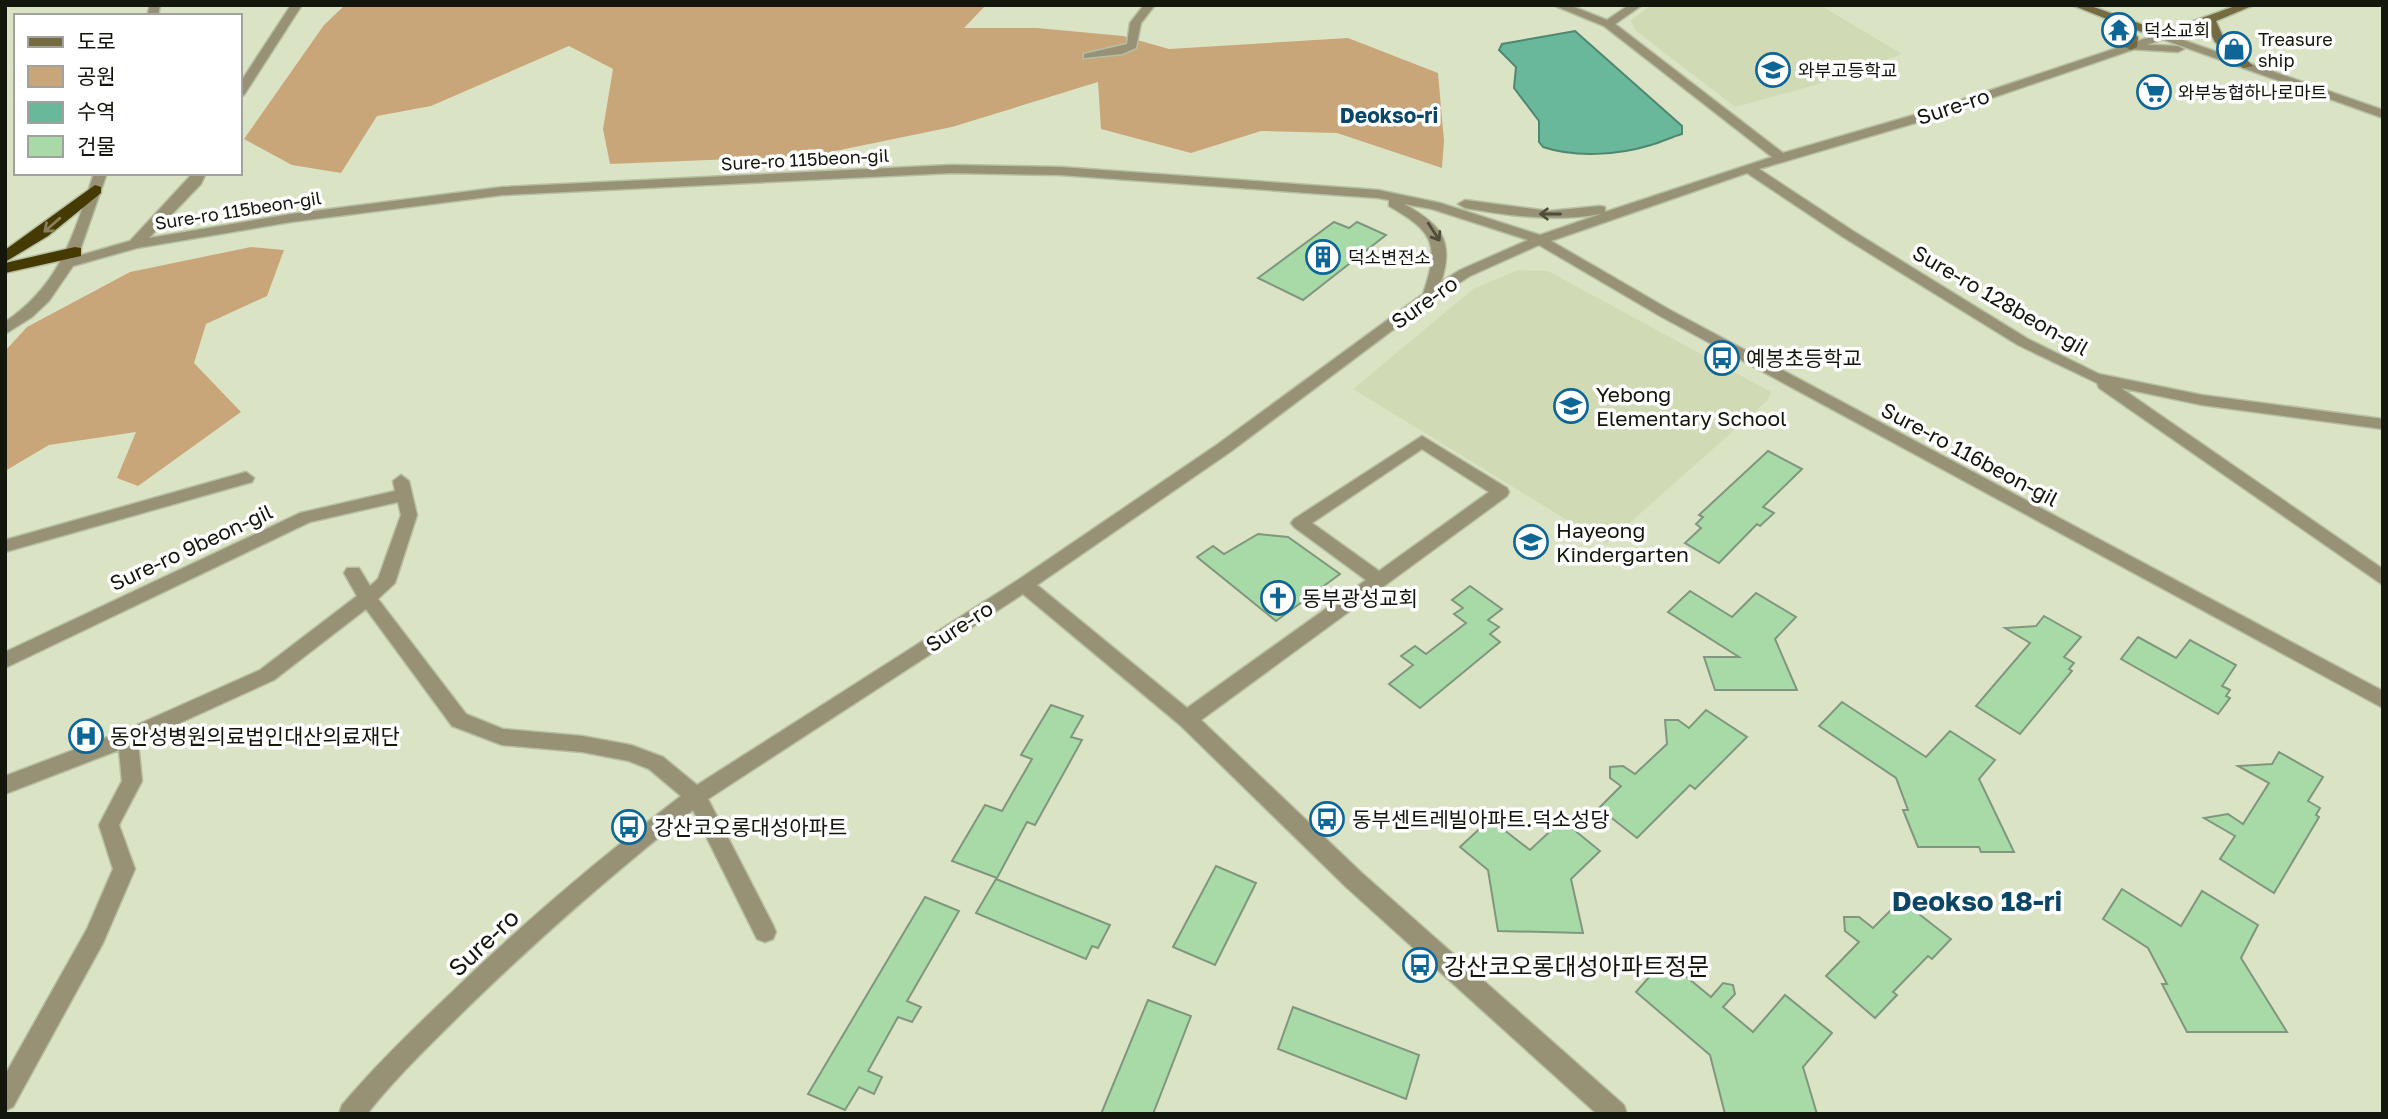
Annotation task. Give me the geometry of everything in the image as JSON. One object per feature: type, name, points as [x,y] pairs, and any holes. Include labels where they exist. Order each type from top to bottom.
[{"type":"highway","points":[[5,257],[42,233],[98,181]]},
{"type":"highway","points":[[5,268],[72,258]]},
{"type":"highway","points":[[5,280],[72,258]]},
{"type":"main road","points":[[2077,5],[2163,36]]},
{"type":"main road","name":"Sure-ro","points":[[2163,36],[2249,5]]},
{"type":"main road","points":[[2095,11],[2127,32],[2132,37],[2131,47]]},
{"type":"main road","points":[[2210,20],[2219,40],[2247,66]]},
{"type":"street","points":[[242,89],[297,5]]},
{"type":"street","points":[[1088,56],[1122,51],[1132,46],[1136,23],[1150,5]]},
{"type":"street","points":[[1558,5],[1608,24],[1781,158]]},
{"type":"street","points":[[1608,24],[1637,5]]},
{"type":"street","points":[[2163,36],[2383,114]]},
{"type":"street","name":"Sure-ro","points":[[351,1114],[385,1072],[520,941],[610,863],[696,796],[1024,585],[1245,433],[1429,296],[1465,273],[1540,240],[1748,168],[1935,113],[2163,36]]},
{"type":"street","points":[[2131,47],[2163,47],[2216,55]]},
{"type":"street","name":"Sure-ro 128beon-gil","points":[[1748,168],[1848,234],[2023,342],[2095,378],[2202,400],[2383,424]]},
{"type":"street","name":"Sure-ro 115beon-gil","points":[[72,258],[135,244],[291,218],[503,191],[937,170],[1060,171],[1381,195],[1435,206],[1540,240]]},
{"type":"street","points":[[135,244],[199,175]]},
{"type":"street","points":[[5,328],[54,290],[72,258],[98,181]]},
{"type":"street","points":[[1381,195],[1436,199],[1502,212],[1542,215],[1584,213],[1642,204]]},
{"type":"street","points":[[1381,195],[1426,220],[1437,233],[1441,244],[1441,266],[1429,296]]},
{"type":"street","name":"Sure-ro 116beon-gil","points":[[1540,240],[1665,313],[2383,699]]},
{"type":"street","points":[[2095,378],[2237,480],[2383,578]]},
{"type":"street","points":[[1187,719],[1501,492],[1422,441],[1300,523],[1379,580]]},
{"type":"street","points":[[5,546],[246,478]]},
{"type":"street","name":"Sure-ro 9beon-gil","points":[[5,661],[306,517],[403,488],[409,514],[386,583],[367,597]]},
{"type":"street","points":[[353,573],[367,597],[459,720],[502,737],[631,753],[656,762],[696,796],[765,932]]},
{"type":"street","points":[[1024,585],[1187,719],[1354,880],[1615,1114]]},
{"type":"street","points":[[5,785],[128,738],[267,675],[367,597]]},
{"type":"street","points":[[5,1099],[95,936],[124,869],[108,825],[132,781],[128,738]]},
{"type":"shaded area","name":"와부고등학교","points":[[1652,5],[1820,5],[1902,54],[1816,85],[1735,107],[1635,30],[1631,20]]},
{"type":"shaded area","name":"Yebong Elementary School","points":[[1518,270],[1548,271],[1771,392],[1767,401],[1606,544],[1353,389],[1473,289]]},
{"type":"green space","points":[[345,5],[986,5],[964,28],[1037,28],[1123,36],[1169,49],[1348,38],[1438,73],[1444,141],[1442,168],[1337,133],[1261,131],[1191,153],[1101,129],[1098,82],[952,127],[811,156],[610,164],[603,129],[613,69],[569,46],[431,106],[377,116],[341,173],[292,165],[244,139],[324,25]]},
{"type":"green space","points":[[251,247],[284,250],[267,296],[206,324],[194,363],[241,412],[138,486],[117,478],[136,432],[49,445],[5,471],[5,351],[27,327],[130,272]]},
{"type":"water","points":[[1575,31],[1682,126],[1682,134],[1655,144],[1611,153],[1569,153],[1543,147],[1539,142],[1539,121],[1514,88],[1516,67],[1499,50],[1502,44]]},
{"type":"building","name":"덕소변전소","points":[[1334,222],[1349,228],[1357,222],[1386,235],[1303,300],[1258,278]]},
{"type":"building","points":[[1768,451],[1802,469],[1763,507],[1774,513],[1760,526],[1757,524],[1719,563],[1685,543],[1701,528],[1696,524],[1703,517],[1699,515]]},
{"type":"building","name":"동부광성교회","points":[[1258,534],[1288,537],[1340,574],[1276,621],[1197,557],[1213,546],[1224,554]]},
{"type":"building","points":[[1470,586],[1502,609],[1488,620],[1499,627],[1490,634],[1500,642],[1420,708],[1389,684],[1413,665],[1401,656],[1415,646],[1426,654],[1466,623],[1454,614],[1463,608],[1452,600]]},
{"type":"building","points":[[1690,591],[1732,617],[1756,593],[1796,617],[1775,639],[1797,690],[1715,690],[1704,657],[1739,657],[1668,612]]},
{"type":"building","points":[[2044,616],[2081,637],[2064,657],[2074,663],[2069,669],[2072,671],[2020,734],[1976,706],[2030,643],[2005,628],[2036,626]]},
{"type":"building","points":[[2138,637],[2176,658],[2190,640],[2236,665],[2222,686],[2230,690],[2226,696],[2230,698],[2218,714],[2121,659]]},
{"type":"building","points":[[1842,702],[1926,757],[1950,731],[1995,760],[1979,779],[2014,852],[1981,852],[1979,847],[1918,847],[1903,810],[1908,810],[1896,778],[1819,726]]},
{"type":"building","points":[[1051,705],[1083,716],[1071,737],[1082,740],[1035,825],[1027,822],[997,878],[952,861],[985,805],[1002,811],[1032,759],[1021,755]]},
{"type":"building","points":[[1706,710],[1747,737],[1695,789],[1690,785],[1637,838],[1599,808],[1621,786],[1610,778],[1610,767],[1623,766],[1635,774],[1667,744],[1665,720],[1678,720],[1689,728]]},
{"type":"building","points":[[2279,752],[2323,777],[2308,801],[2320,808],[2316,815],[2319,817],[2274,893],[2220,859],[2235,836],[2204,818],[2228,814],[2243,824],[2269,783],[2238,766],[2272,764]]},
{"type":"building","points":[[1490,819],[1530,850],[1562,820],[1600,851],[1571,879],[1583,933],[1498,931],[1488,870],[1460,847]]},
{"type":"building","points":[[1216,866],[1256,883],[1215,965],[1173,947]]},
{"type":"building","points":[[996,879],[1110,925],[1098,948],[1092,946],[1086,959],[976,913]]},
{"type":"building","points":[[2122,889],[2181,926],[2202,891],[2258,925],[2241,958],[2287,1032],[2187,1032],[2162,984],[2167,984],[2148,948],[2103,919]]},
{"type":"building","points":[[925,897],[959,911],[907,1001],[921,1007],[912,1022],[898,1017],[868,1071],[882,1077],[874,1094],[859,1087],[845,1110],[808,1094]]},
{"type":"building","points":[[1901,900],[1951,939],[1932,959],[1928,956],[1893,992],[1897,995],[1875,1018],[1826,976],[1859,942],[1845,931],[1844,917],[1859,917],[1873,928]]},
{"type":"building","points":[[1665,959],[1711,997],[1723,983],[1733,985],[1735,994],[1723,1007],[1753,1032],[1785,995],[1832,1033],[1803,1067],[1817,1114],[1725,1114],[1710,1055],[1636,992]]},
{"type":"building","points":[[1148,1000],[1191,1016],[1153,1114],[1101,1114]]},
{"type":"building","points":[[1293,1007],[1419,1055],[1406,1099],[1278,1049]]},
{"type":"place","name":"덕소교회","points":[[2119,30]]},
{"type":"place","name":"Treasure ship","points":[[2234,49]]},
{"type":"place","name":"와부고등학교","points":[[1773,70]]},
{"type":"place","name":"와부농협하나로마트","points":[[2154,92]]},
{"type":"place","name":"덕소변전소","points":[[1323,257]]},
{"type":"place","name":"예봉초등학교","points":[[1722,358]]},
{"type":"place","name":"Yebong Elementary School","points":[[1571,406]]},
{"type":"place","name":"Hayeong Kindergarten","points":[[1531,542]]},
{"type":"place","name":"동부광성교회","points":[[1278,598]]},
{"type":"place","name":"동안성병원의료법인대산의료재단","points":[[86,736]]},
{"type":"place","name":"동부센트레빌아파트.덕소성당","points":[[1327,819]]},
{"type":"place","name":"강산코오롱대성아파트","points":[[629,827]]},
{"type":"place","name":"강산코오롱대성아파트정문","points":[[1420,965]]},
{"type":"district","name":"Deokso-ri","points":[[1389,115]]},
{"type":"district","name":"Deokso 18-ri","points":[[1977,900]]}]
